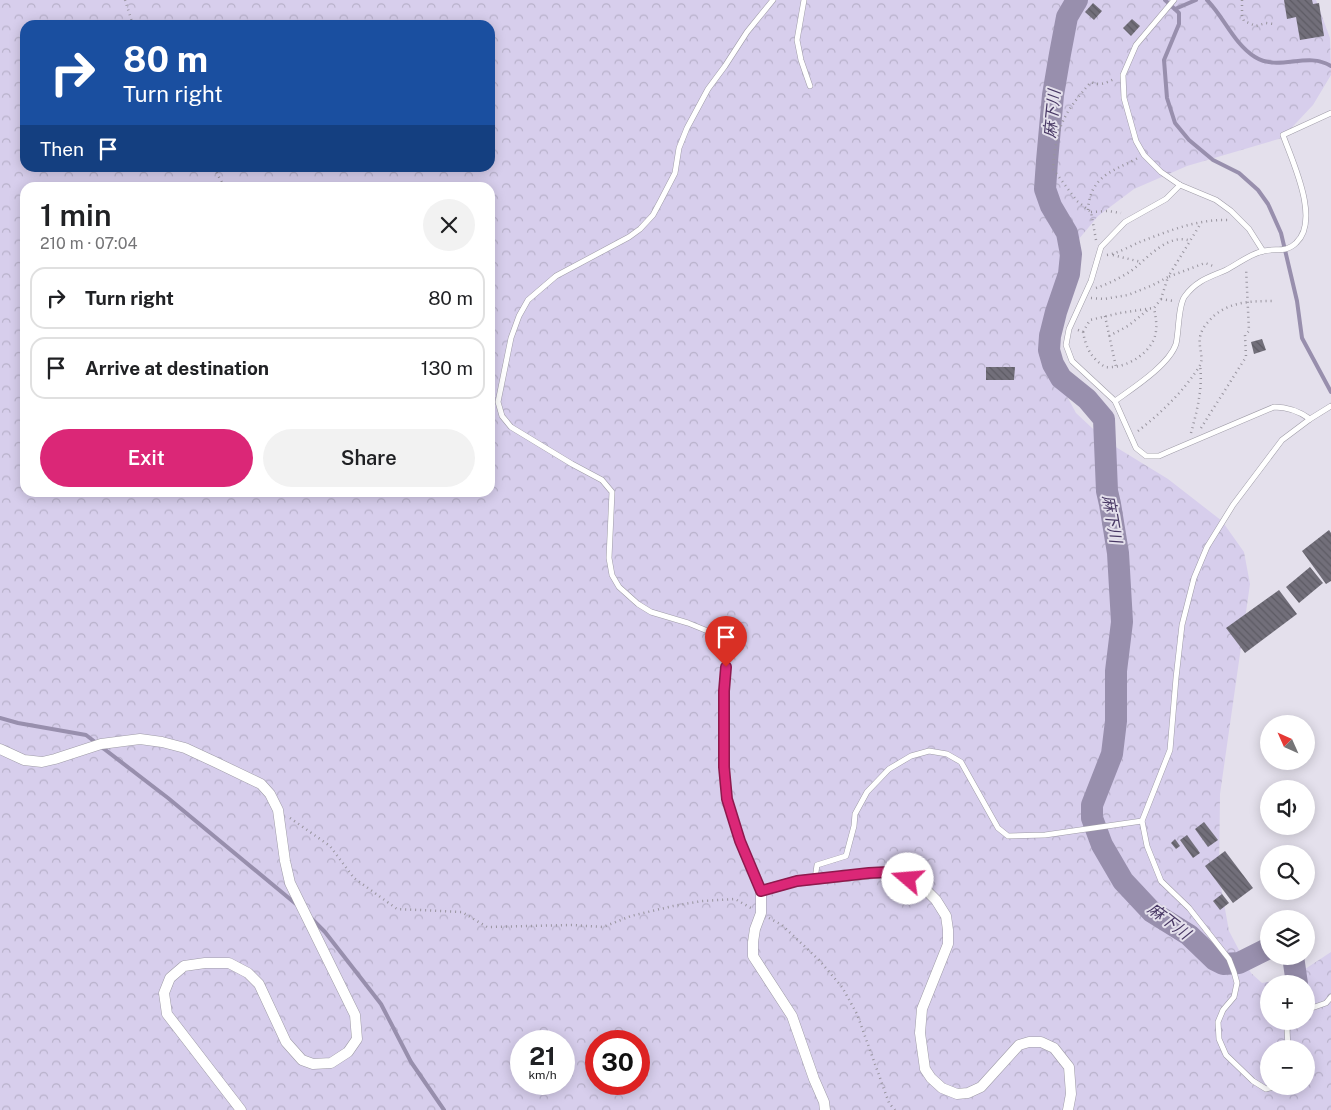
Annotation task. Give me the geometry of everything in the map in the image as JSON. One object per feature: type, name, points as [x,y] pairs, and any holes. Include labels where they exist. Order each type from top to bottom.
[{"type":"street","points":[[0,749],[24,760],[42,762],[61,758],[101,744],[140,739],[162,742],[185,748],[261,784],[270,794],[278,810],[290,883],[355,1014],[357,1039],[348,1052],[331,1063],[313,1064],[302,1060],[286,1042],[258,984],[248,973],[229,963],[205,963],[184,966],[170,978],[164,993],[167,1014],[241,1110]]},
{"type":"street","points":[[825,1110],[824,1102],[792,1016],[754,956],[752,942],[761,913],[761,891],[797,881],[888,872],[920,884],[936,900],[946,916],[948,944],[922,1009],[920,1033],[925,1069],[931,1078],[942,1088],[956,1094],[968,1093],[981,1087],[1019,1045],[1029,1042],[1041,1042],[1054,1048],[1069,1067],[1071,1094],[1068,1110]]},
{"type":"lane","points":[[761,891],[740,841],[727,799],[724,767],[724,691],[726,667],[723,644],[715,634],[688,623],[651,612],[638,604],[620,587],[612,575],[609,558],[612,492],[602,480],[511,427],[502,416],[498,402],[502,374],[511,338],[519,316],[528,300],[556,276],[629,237],[640,229],[653,215],[675,173],[680,148],[697,108],[747,32],[773,0]]},
{"type":"lane","points":[[804,0],[796,40],[810,86]]},
{"type":"lane","points":[[1174,0],[1136,44],[1123,75],[1124,98],[1136,141],[1144,155],[1161,172],[1180,185],[1216,200],[1231,211],[1249,229],[1263,251]]},
{"type":"lane","points":[[1115,401],[1148,377],[1176,346],[1184,297],[1204,278],[1227,270],[1263,251],[1283,250],[1296,243],[1304,230],[1304,198],[1283,135],[1331,113]]},
{"type":"lane","points":[[1180,185],[1166,199],[1131,217],[1101,247],[1088,290],[1068,329],[1066,346],[1072,361],[1115,401],[1136,448],[1146,456],[1159,456],[1274,407],[1297,411],[1310,419]]},
{"type":"lane","points":[[1260,1085],[1226,1055],[1219,1039],[1218,1022],[1223,1010],[1234,997],[1237,983],[1230,959],[1189,908],[1161,881],[1147,846],[1142,821],[1170,750],[1182,626],[1194,578],[1207,546],[1282,440],[1331,406]]},
{"type":"lane","points":[[815,879],[817,865],[846,856],[854,826],[855,814],[867,792],[889,769],[911,756],[929,751],[947,754],[961,762],[998,828],[1008,836],[1045,835],[1142,821]]},
{"type":"lane","points":[[1315,1007],[1326,1003],[1331,997]]},
{"type":"path","points":[[125,0],[131,20]]},
{"type":"path","points":[[1242,0],[1242,16],[1244,21],[1256,26],[1266,23],[1274,24]]},
{"type":"path","points":[[1123,75],[1104,84],[1091,82],[1074,101],[1058,130],[1055,141],[1053,169],[1077,200],[1089,211],[1108,211],[1131,217]]},
{"type":"path","points":[[1144,155],[1113,169],[1094,188],[1088,203],[1098,256],[1111,254],[1165,232],[1202,222],[1220,220],[1241,221]]},
{"type":"path","points":[[1109,336],[1128,326],[1161,299],[1168,277],[1202,222]]},
{"type":"path","points":[[1088,290],[1116,280],[1172,241],[1191,241]]},
{"type":"path","points":[[1111,254],[1142,262]]},
{"type":"path","points":[[1085,297],[1095,299],[1117,298],[1140,291],[1168,277],[1206,264],[1227,270]]},
{"type":"path","points":[[1189,443],[1246,357],[1245,335],[1249,331],[1247,271]]},
{"type":"path","points":[[1161,299],[1183,302]]},
{"type":"path","points":[[1131,436],[1171,402],[1200,365],[1202,358],[1200,337],[1203,328],[1219,310],[1248,302],[1272,302]]},
{"type":"path","points":[[1152,308],[1156,319],[1153,340],[1142,354],[1131,362],[1116,368],[1105,368],[1092,356],[1086,347],[1084,332],[1090,320],[1152,308]]},
{"type":"path","points":[[1105,316],[1116,368]]},
{"type":"path","points":[[1068,329],[1084,332]]},
{"type":"path","points":[[1189,443],[1198,405],[1201,380],[1200,365]]},
{"type":"path","points":[[278,810],[330,846],[354,878],[397,909],[462,912],[488,927],[572,925],[603,927],[631,916],[673,906],[702,901],[736,899],[782,925],[819,960],[842,987],[857,1014],[889,1103],[895,1110]]},
{"type":"green space","points":[[0,0],[1316,0],[1330,38],[1331,75],[1313,105],[1282,138],[1187,166],[1134,189],[1098,216],[1064,257],[1047,313],[1048,361],[1076,413],[1106,441],[1168,479],[1222,521],[1244,552],[1250,584],[1220,794],[1219,876],[1229,931],[1251,973],[1260,981],[1260,1030],[1315,1030],[1315,975],[1296,975],[1311,965],[1315,965],[1315,963],[1331,952],[1331,1110],[0,1110]]},
{"type":"building","points":[[1284,0],[1312,0],[1313,4],[1319,3],[1324,36],[1300,40],[1296,17],[1287,19]]},
{"type":"building","points":[[1093,3],[1102,11],[1094,20],[1085,12]]},
{"type":"building","points":[[1132,19],[1140,26],[1131,36],[1123,28]]},
{"type":"building","points":[[1262,339],[1266,350],[1254,354],[1251,342]]},
{"type":"building","points":[[986,367],[1015,367],[1014,380],[986,380]]},
{"type":"building","points":[[1329,530],[1331,533],[1331,581],[1326,584],[1302,551]]},
{"type":"building","points":[[1310,567],[1323,583],[1299,603],[1286,587]]},
{"type":"building","points":[[1279,590],[1297,614],[1245,653],[1226,628]]},
{"type":"building","points":[[1204,822],[1218,840],[1208,847],[1195,829]]},
{"type":"building","points":[[1187,835],[1200,853],[1193,858],[1180,840]]},
{"type":"building","points":[[1175,839],[1180,846],[1176,849],[1171,843]]},
{"type":"building","points":[[1225,851],[1253,888],[1233,903],[1205,866]]},
{"type":"building","points":[[1222,894],[1229,903],[1220,910],[1213,901]]},
{"type":"waterway","name":"麻下川","points":[[1077,0],[1067,17],[1053,95],[1045,189],[1051,206],[1067,233],[1071,254],[1069,274],[1056,312],[1050,336],[1049,350],[1053,364],[1061,378],[1087,399],[1104,419],[1107,491],[1118,553],[1122,622],[1116,671],[1116,721],[1112,754],[1092,805],[1092,818],[1102,845],[1123,881],[1152,912],[1189,935],[1215,960],[1223,964],[1239,963],[1260,952]]},
{"type":"waterway","points":[[1165,0],[1179,13],[1179,24],[1164,60],[1167,98],[1175,123],[1189,140],[1213,160],[1239,173],[1258,190],[1268,204],[1281,233],[1297,301],[1302,338],[1331,392]]},
{"type":"waterway","points":[[1175,9],[1196,0]]},
{"type":"waterway","points":[[1207,0],[1235,38],[1255,57],[1274,63],[1312,60],[1331,66]]},
{"type":"waterway","points":[[0,718],[86,735],[168,798],[296,904]]},
{"type":"waterway","points":[[312,919],[325,932],[381,1004],[411,1062],[444,1110]]},
{"type":"waterway","name":"麻下川","points":[[1294,965],[1296,975]]},
{"type":"route","points":[[726,667],[724,691],[724,767],[727,799],[740,841],[761,891],[797,881],[869,873],[888,872],[908,879]]}]
